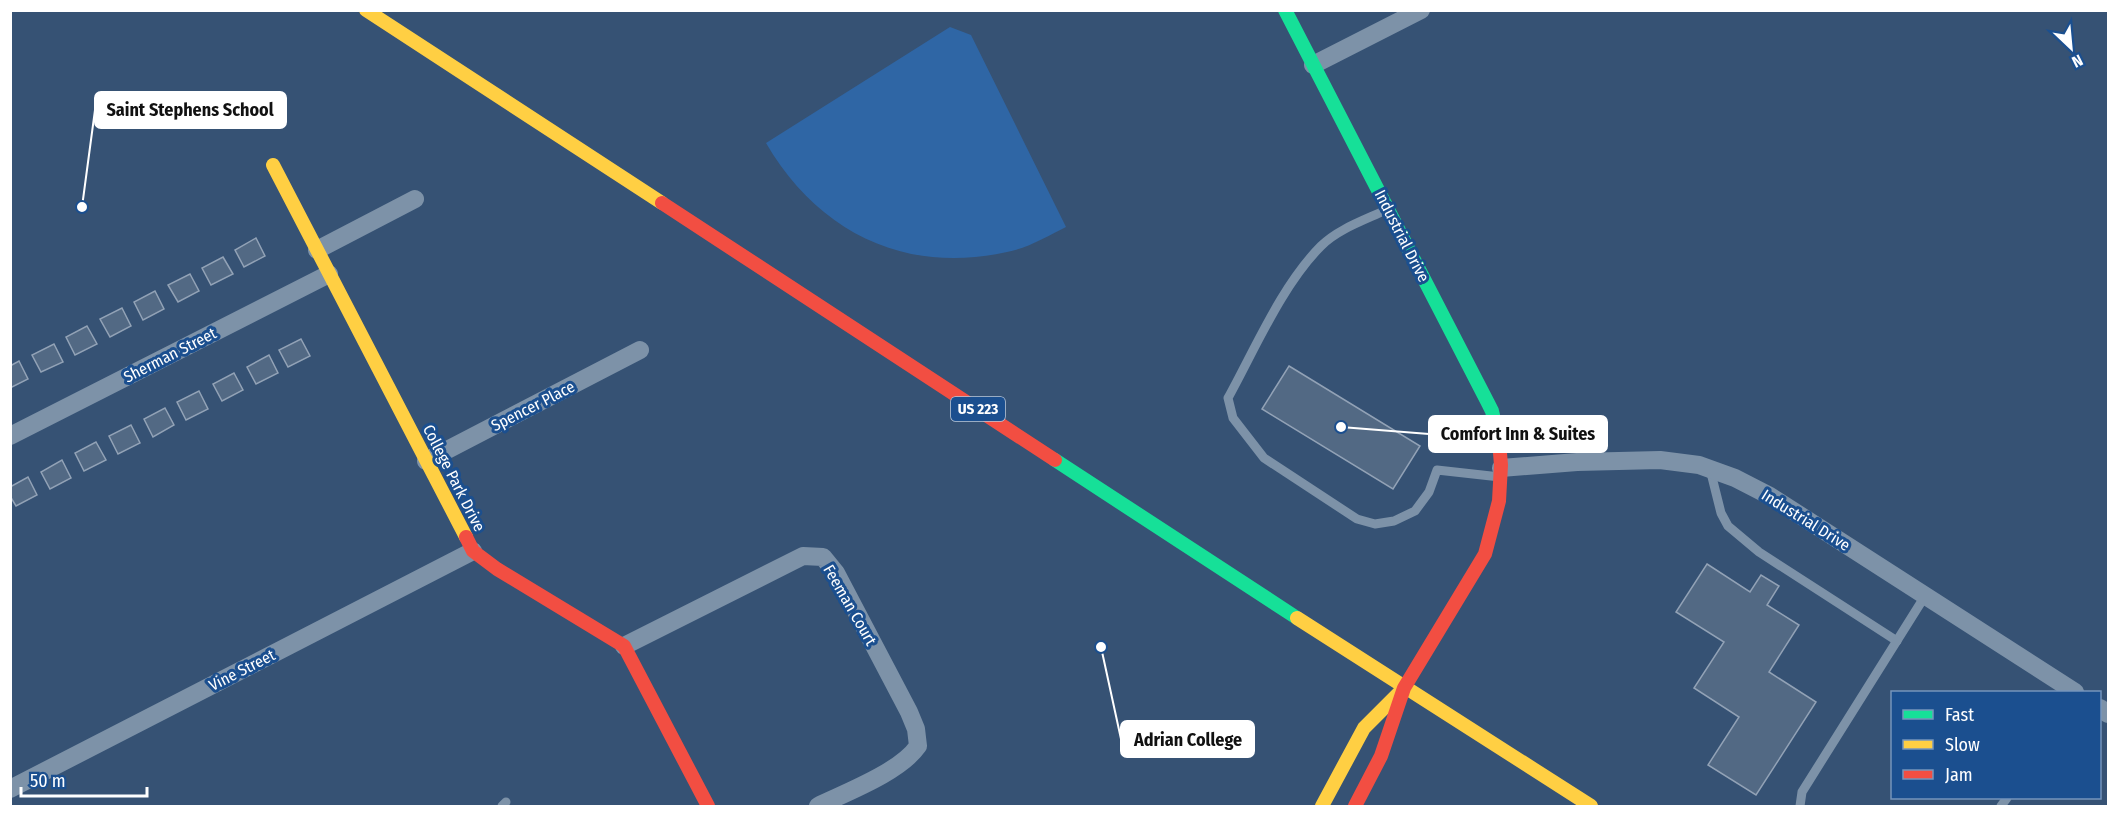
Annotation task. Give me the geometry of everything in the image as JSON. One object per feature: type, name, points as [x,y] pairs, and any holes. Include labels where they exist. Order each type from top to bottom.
[{"type":"main road","name":"US 223","points":[[366,10],[1404,688],[1591,807]]},
{"type":"main road","name":"Industrial Drive","points":[[1285,10],[1491,410],[1499,439],[1501,495],[1485,554],[1404,688]]},
{"type":"main road","name":"College Park Drive","points":[[273,165],[473,551],[498,569],[624,646]]},
{"type":"main road","points":[[624,646],[708,807]]},
{"type":"main road","points":[[1322,807],[1364,728],[1404,688]]},
{"type":"main road","points":[[1355,807],[1380,756],[1404,688]]},
{"type":"street","points":[[1313,65],[1421,10]]},
{"type":"street","points":[[317,249],[415,199]]},
{"type":"street","name":"Sherman Street","points":[[10,436],[329,274]]},
{"type":"street","name":"Spencer Place","points":[[426,461],[640,350]]},
{"type":"street","name":"Industrial Drive","points":[[1501,472],[1577,462],[1660,460],[1698,465],[1735,478],[1770,496],[2072,691]]},
{"type":"street","name":"Vine Street","points":[[10,789],[473,551]]},
{"type":"street","name":"Feeman Court","points":[[624,646],[803,556],[823,557],[836,573],[909,712],[916,729],[918,746],[911,757],[896,767],[818,807]]},
{"type":"lane","points":[[1388,208],[1323,244],[1292,281],[1228,398],[1233,418],[1264,458],[1357,519],[1375,524],[1394,520],[1415,511],[1430,492],[1437,470],[1501,472]]},
{"type":"lane","points":[[1710,469],[1721,513],[1728,526],[1760,552],[1897,641]]},
{"type":"lane","points":[[1800,807],[1802,792],[1925,596]]},
{"type":"shaded area","points":[[950,27],[971,35],[1066,227],[1023,248],[969,258],[934,257],[900,251],[868,240],[838,223],[811,201],[787,174],[766,143]]},
{"type":"building","points":[[256,238],[265,256],[244,267],[235,250]]},
{"type":"building","points":[[223,257],[233,274],[211,285],[202,268]]},
{"type":"building","points":[[190,274],[199,291],[178,302],[168,285]]},
{"type":"building","points":[[155,291],[164,309],[143,320],[134,302]]},
{"type":"building","points":[[122,308],[131,326],[110,337],[100,319]]},
{"type":"building","points":[[87,326],[97,344],[75,355],[66,337]]},
{"type":"building","points":[[301,339],[310,356],[288,367],[279,350]]},
{"type":"building","points":[[54,344],[63,362],[41,372],[32,355]]},
{"type":"building","points":[[269,355],[278,373],[256,384],[247,367]]},
{"type":"building","points":[[19,361],[28,379],[10,388],[10,366]]},
{"type":"building","points":[[1289,366],[1420,446],[1393,489],[1262,409]]},
{"type":"building","points":[[234,373],[243,390],[222,401],[213,384]]},
{"type":"building","points":[[199,391],[208,409],[186,420],[177,402]]},
{"type":"building","points":[[165,408],[174,425],[153,437],[144,419]]},
{"type":"building","points":[[131,425],[140,443],[118,454],[109,436]]},
{"type":"building","points":[[96,442],[106,460],[84,471],[75,453]]},
{"type":"building","points":[[62,460],[71,478],[50,489],[41,472]]},
{"type":"building","points":[[28,477],[37,495],[16,506],[10,496],[10,487]]},
{"type":"building","points":[[1707,564],[1750,592],[1761,575],[1779,586],[1767,605],[1799,625],[1769,672],[1816,702],[1756,795],[1708,765],[1739,717],[1694,688],[1724,642],[1676,612]]},
{"type":"traffic: fast","points":[[1285,10],[1492,411],[1499,441]]},
{"type":"traffic: fast","points":[[1055,460],[1297,618]]},
{"type":"traffic: slow","points":[[366,10],[662,203]]},
{"type":"traffic: slow","points":[[273,165],[466,537]]},
{"type":"traffic: slow","points":[[1297,618],[1591,806]]},
{"type":"traffic: slow","points":[[1322,806],[1364,728],[1399,693]]},
{"type":"traffic: jam","points":[[662,203],[1055,460]]},
{"type":"traffic: jam","points":[[1355,806],[1381,756],[1404,688],[1485,554],[1499,501],[1501,465],[1499,441]]},
{"type":"traffic: jam","points":[[466,537],[473,551],[497,569],[624,646],[708,806]]},
{"type":"place","name":"Saint Stephens School","points":[[82,207]]},
{"type":"place","name":"Comfort Inn & Suites","points":[[1341,427]]},
{"type":"place","name":"Adrian College","points":[[1101,647]]}]
